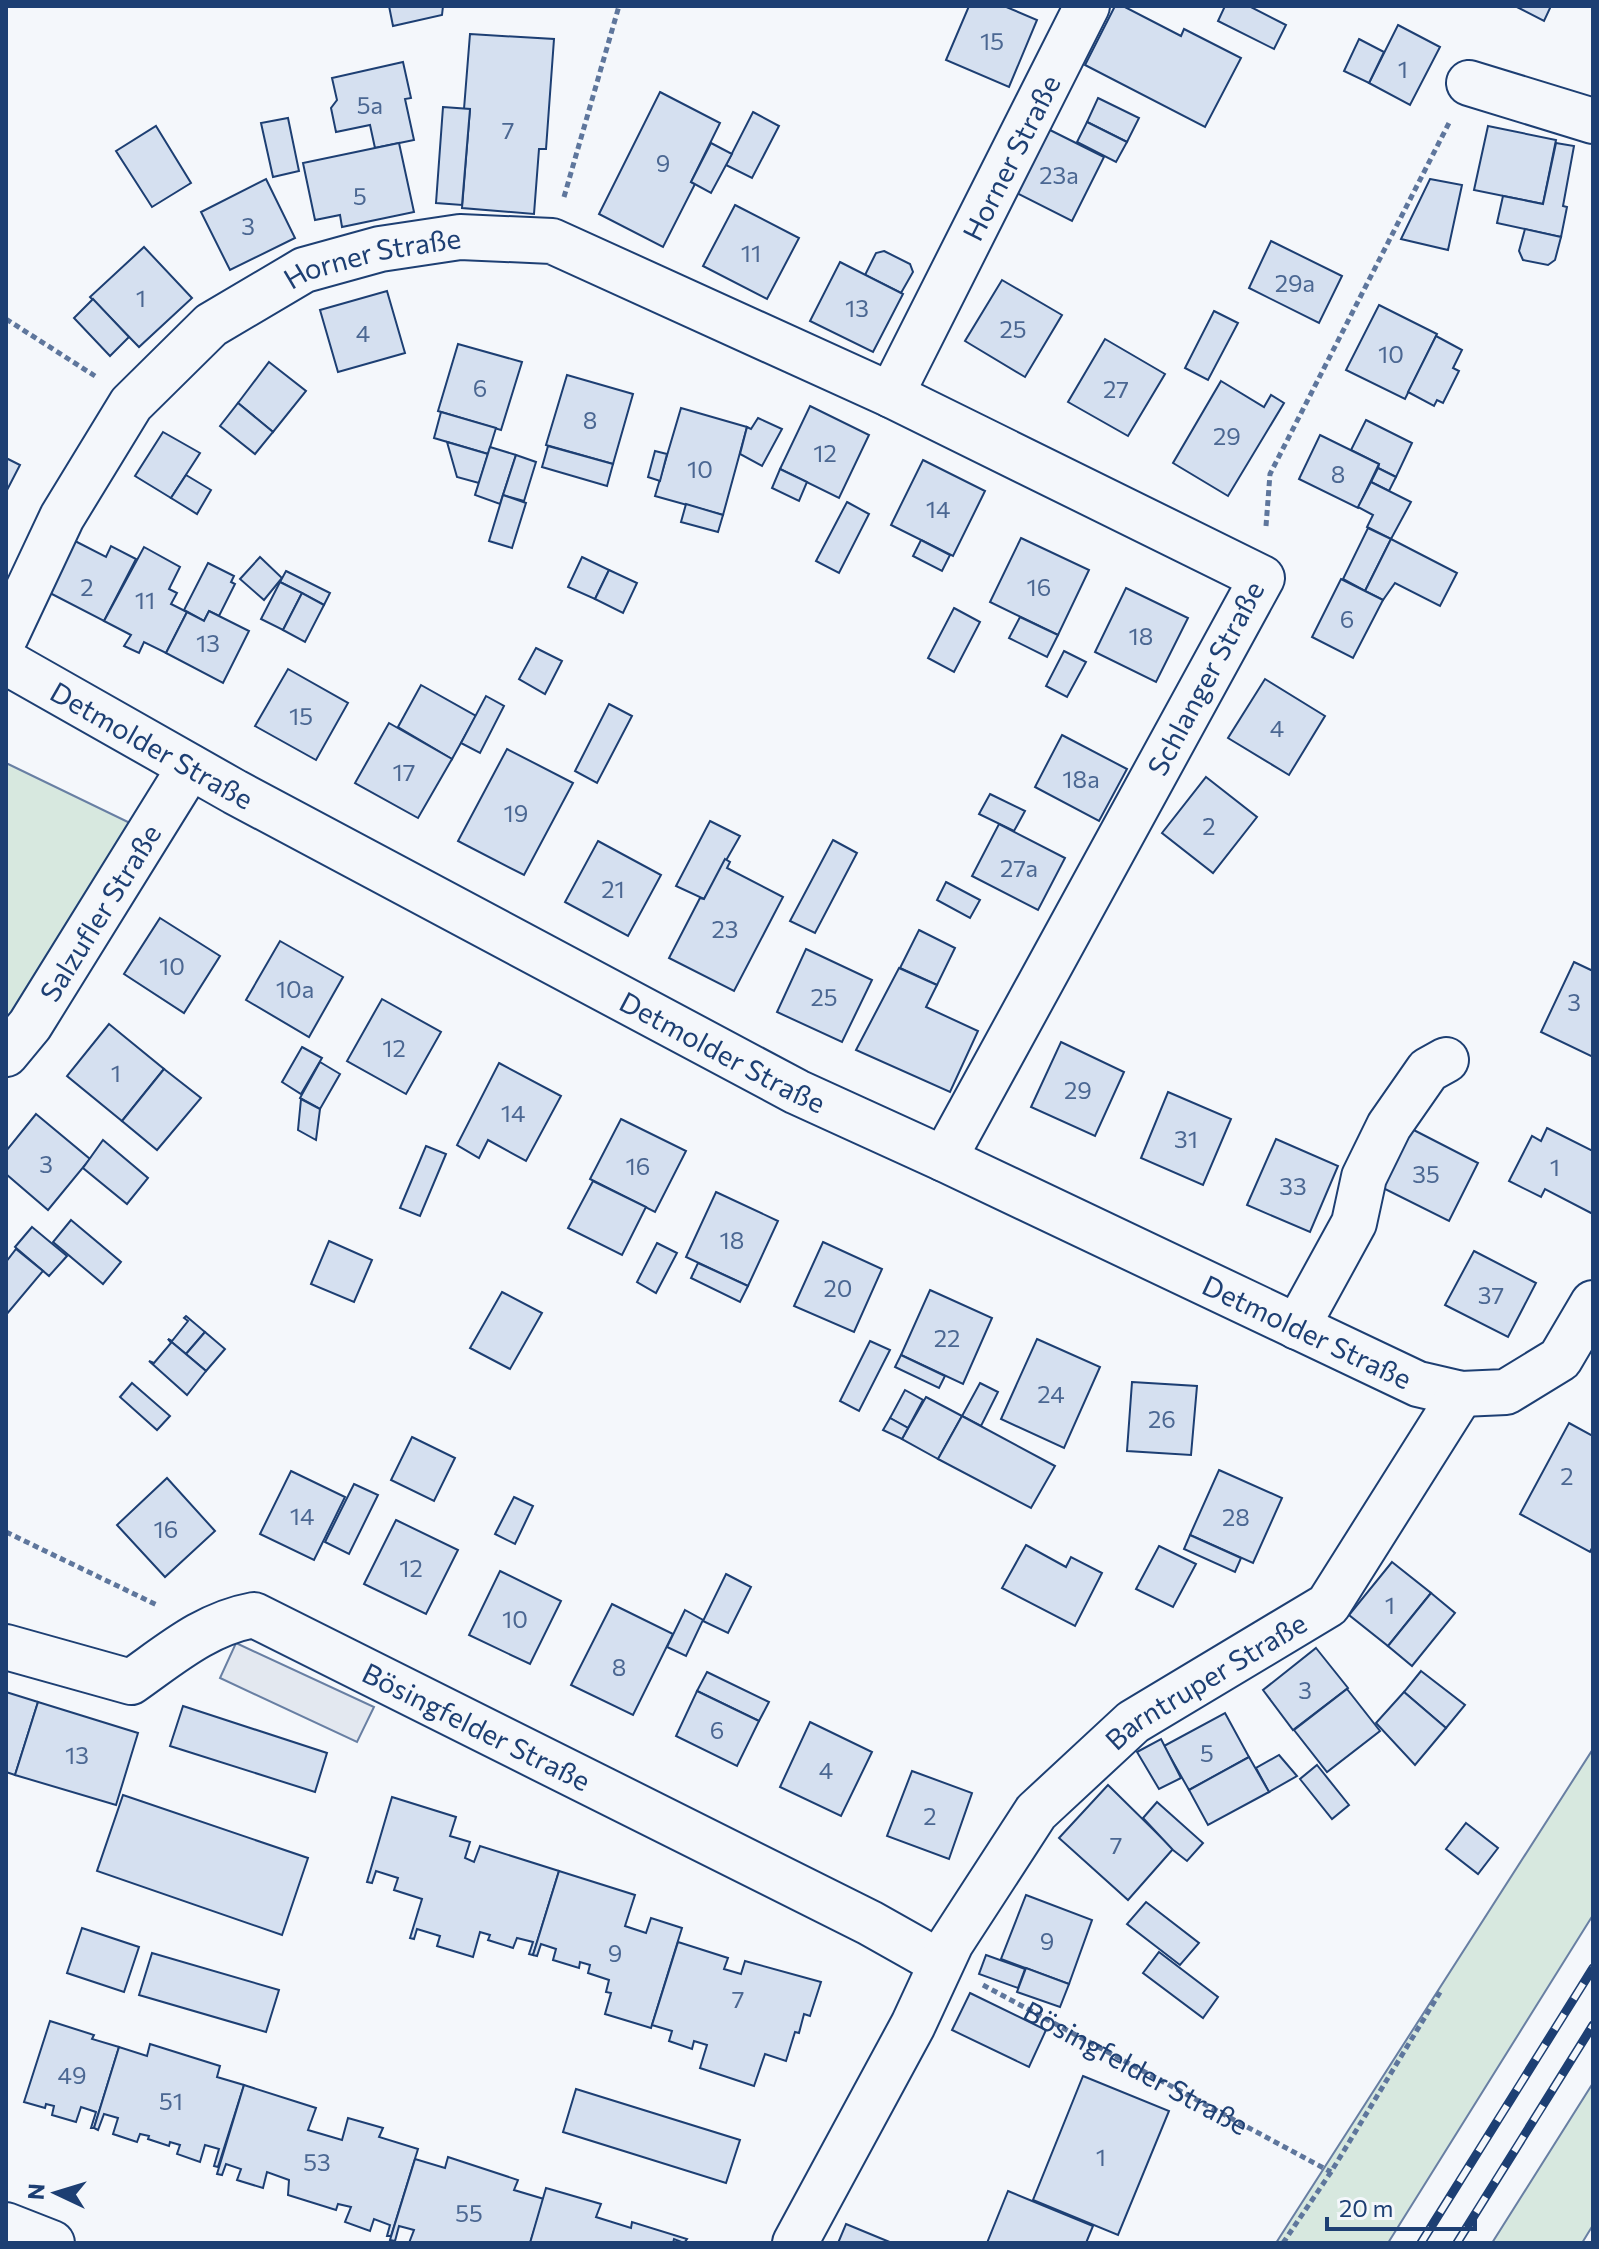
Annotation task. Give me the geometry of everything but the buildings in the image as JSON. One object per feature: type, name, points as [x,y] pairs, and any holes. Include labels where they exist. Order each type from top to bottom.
[{"type":"street","name":"Horner Straße","points":[[891,395],[1087,6]]},
{"type":"street","points":[[1469,83],[1593,121]]},
{"type":"street","name":"Horner Straße","points":[[6,636],[62,517],[131,404],[211,325],[304,270],[380,249],[460,237],[552,241],[891,395],[1262,578]]},
{"type":"street","name":"Schlanger Straße","points":[[944,1159],[1262,578]]},
{"type":"street","name":"Detmolder Straße","points":[[6,662],[190,767],[797,1092],[1418,1384],[1461,1394],[1506,1392],[1560,1359],[1593,1303]]},
{"type":"street","name":"Salzufler Straße","points":[[6,1054],[30,1025],[190,767]]},
{"type":"street","points":[[1297,1327],[1354,1223],[1364,1177],[1389,1126],[1428,1070],[1446,1060]]},
{"type":"street","name":"Barntruper Straße","points":[[941,1963],[1036,1812],[1133,1722],[1328,1605],[1461,1394]]},
{"type":"street","name":"Bösingfelder Straße","points":[[6,1647],[131,1682],[207,1629],[231,1619],[254,1615],[870,1923],[941,1963]]},
{"type":"street","points":[[795,2243],[913,2025],[941,1963]]},
{"type":"street","points":[[6,2225],[52,2243]]},
{"type":"path","points":[[552,241],[619,6]]},
{"type":"path","name":"Schlanger Straße","points":[[1262,578],[1270,474],[1469,83]]},
{"type":"path","points":[[6,319],[81,365],[131,404]]},
{"type":"path","points":[[6,1532],[207,1629]]},
{"type":"path","name":"Bösingfelder Straße","points":[[941,1963],[1331,2172]]},
{"type":"path","points":[[1283,2243],[1331,2172],[1442,1989]]},
{"type":"shaded area","points":[[6,763],[130,823],[6,1025]]},
{"type":"shaded area","points":[[236,1643],[374,1707],[357,1742],[220,1678]]},
{"type":"shaded area","points":[[1593,1749],[1593,1915],[1388,2243],[1276,2243]]},
{"type":"shaded area","points":[[1593,2083],[1593,2225],[1582,2243],[1492,2243]]},
{"type":"railway","points":[[1421,2243],[1593,1968]]},
{"type":"railway","points":[[1457,2243],[1593,2025]]}]
